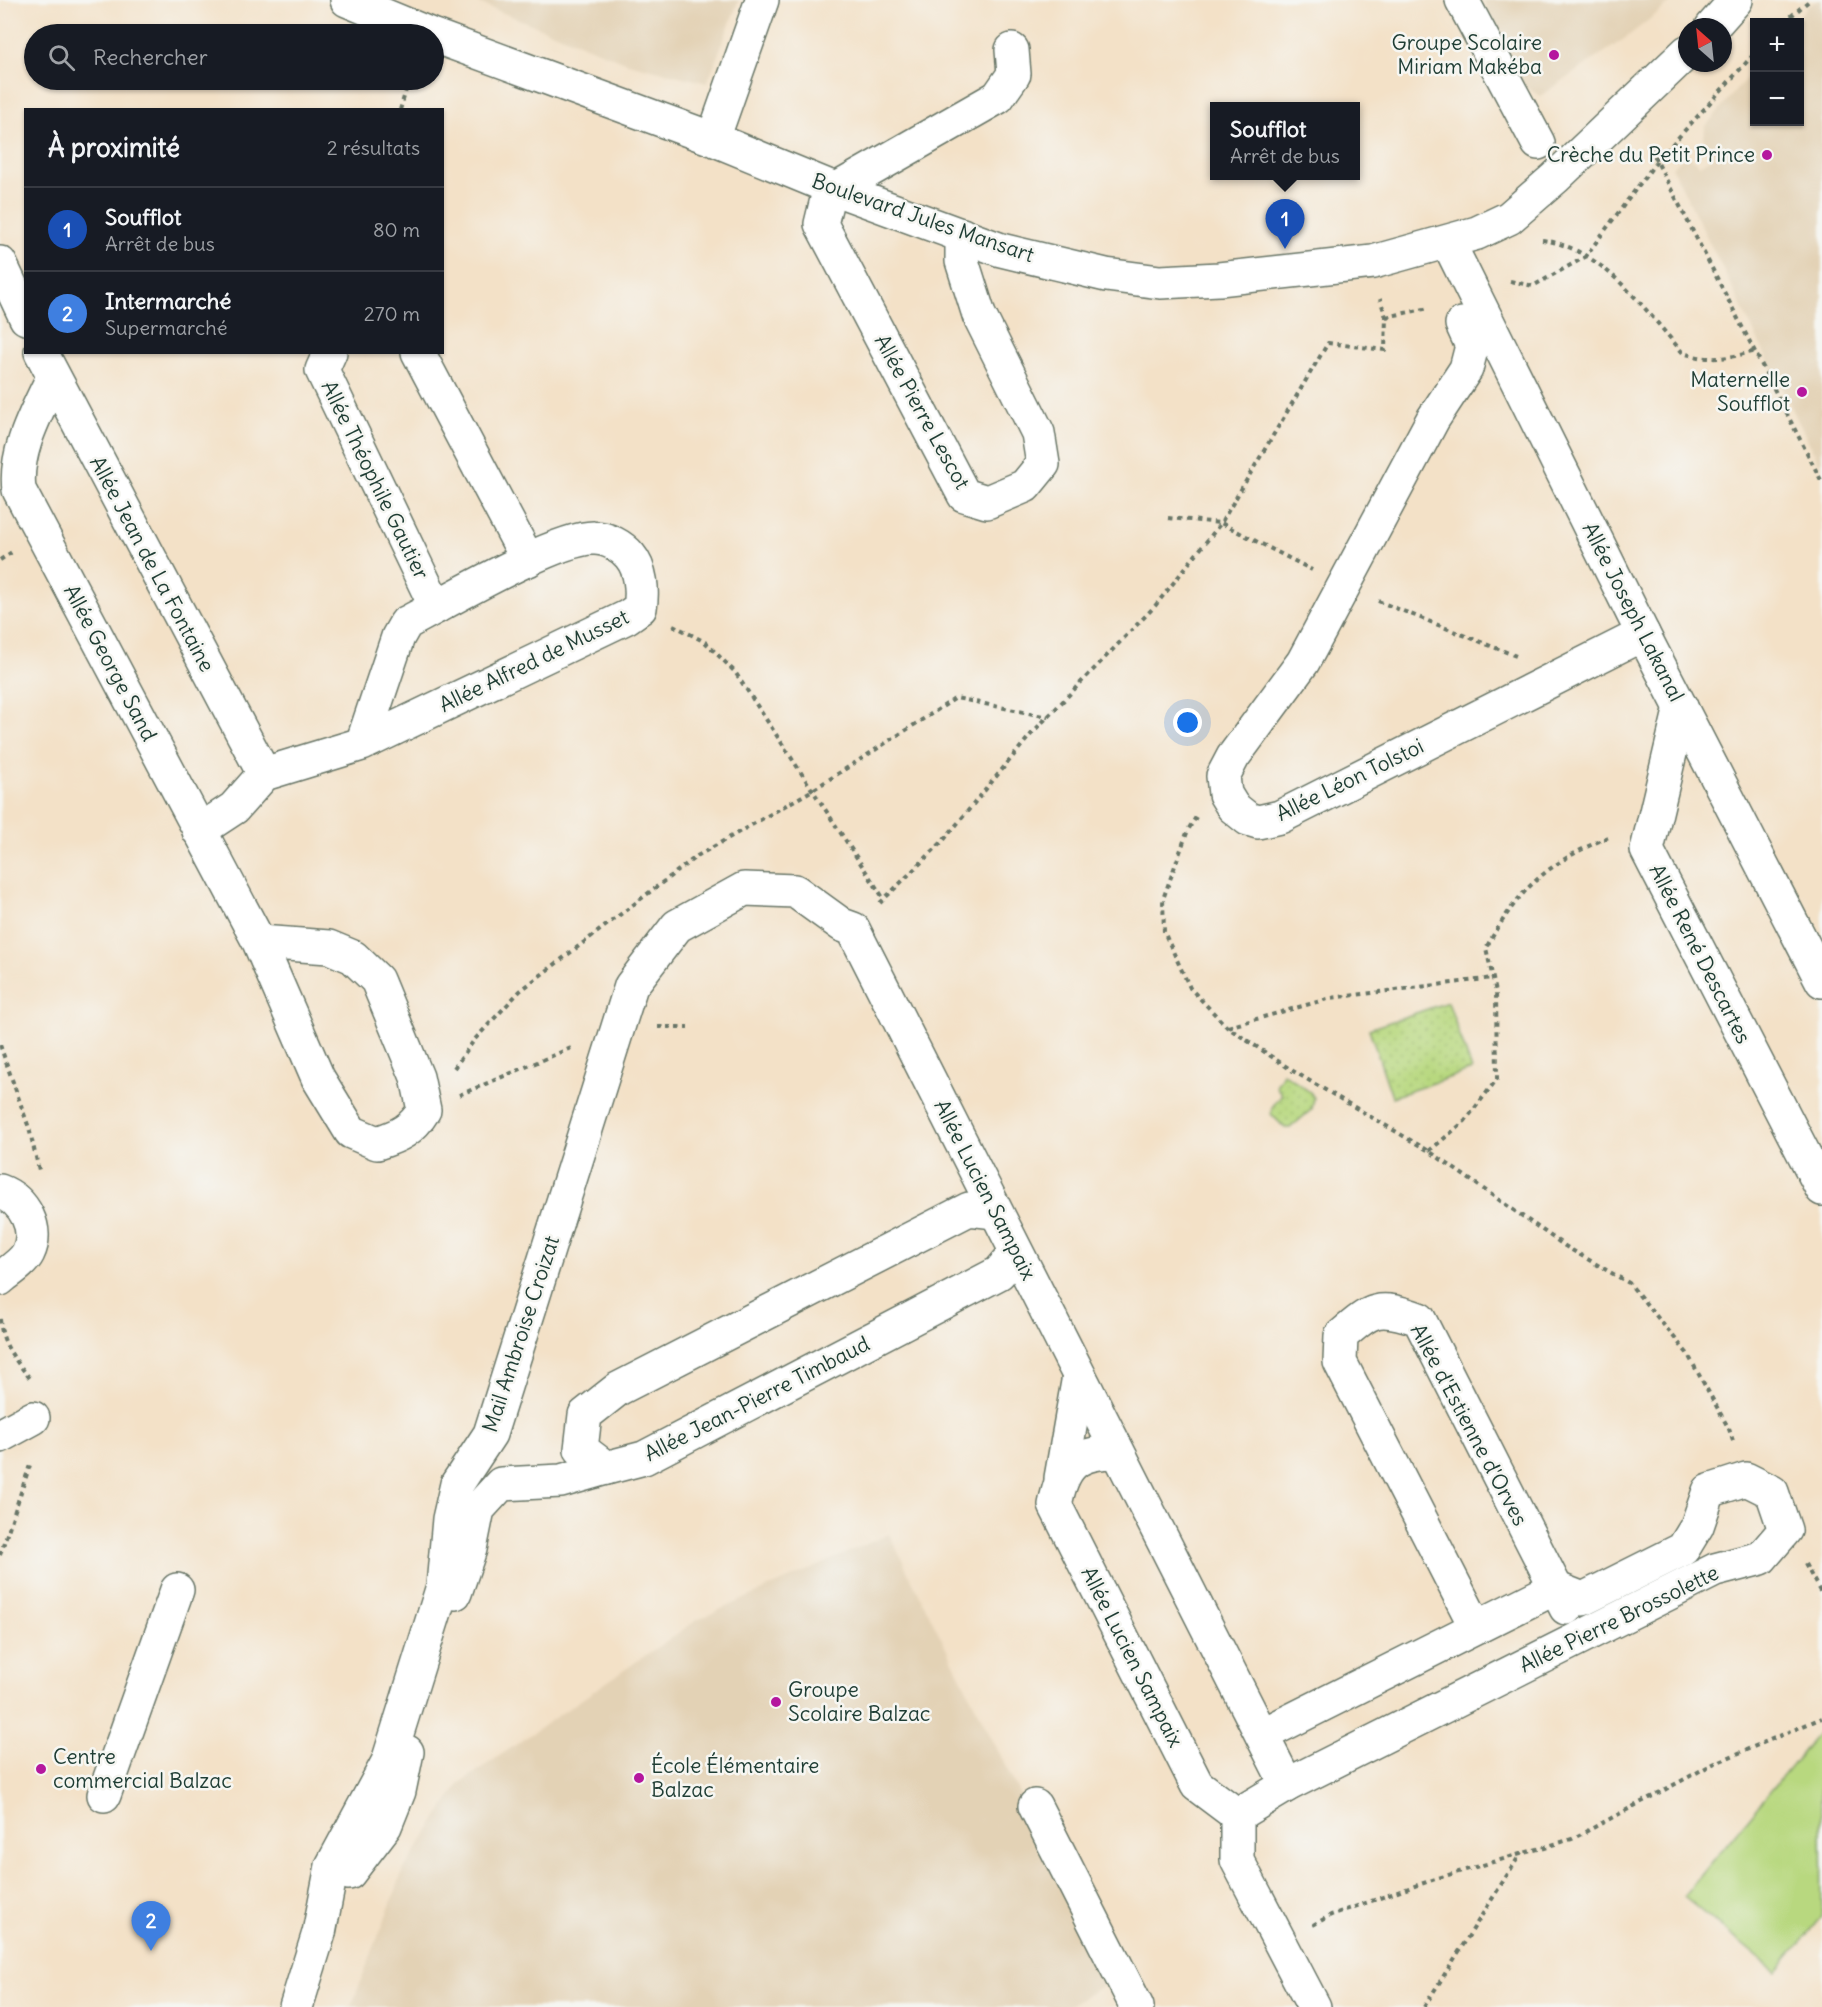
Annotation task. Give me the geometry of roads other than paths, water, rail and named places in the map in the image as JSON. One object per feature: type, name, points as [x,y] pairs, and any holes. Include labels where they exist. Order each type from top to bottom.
[{"type":"street","points":[[347,0],[405,24]]},
{"type":"street","points":[[713,139],[762,0]]},
{"type":"street","points":[[1462,0],[1538,143]]},
{"type":"street","points":[[1720,18],[1736,0]]},
{"type":"street","name":"Boulevard Jules Mansart","points":[[444,40],[713,139],[833,188],[962,235],[1053,263],[1106,275],[1161,282],[1219,279],[1373,262],[1477,233],[1509,218],[1627,112],[1678,61]]},
{"type":"street","points":[[833,188],[998,97],[1014,74],[1012,50]]},
{"type":"street","name":"Allée Pierre Lescot","points":[[833,188],[821,224],[964,495],[987,502],[1025,486],[1043,464],[1038,433],[979,315],[962,261],[962,235]]},
{"type":"street","name":"Allée Joseph Lakanal","points":[[1448,242],[1643,634],[1822,981]]},
{"type":"street","points":[[0,265],[24,314]]},
{"type":"street","name":"Allée Léon Tolstoi","points":[[1451,314],[1472,346],[1466,369],[1433,419],[1303,662],[1233,756],[1224,776],[1225,794],[1233,807],[1248,819],[1258,822],[1280,817],[1643,634]]},
{"type":"street","name":"Allée Théophile Gautier","points":[[329,354],[322,370],[436,607]]},
{"type":"street","points":[[419,354],[528,560]]},
{"type":"street","name":"Allée Jean de La Fontaine","points":[[47,365],[264,774]]},
{"type":"street","name":"Allée George Sand","points":[[47,365],[17,471],[19,490],[259,942],[318,1078],[351,1132],[377,1143],[401,1135],[415,1125],[424,1110],[417,1077],[377,980],[353,957],[329,947],[259,942]]},
{"type":"street","name":"Allée Alfred de Musset","points":[[264,774],[362,744],[627,617],[640,608],[640,580],[635,562],[625,550],[610,541],[595,538],[577,540],[528,560],[406,623],[398,637],[362,744]]},
{"type":"street","name":"Allée René Descartes","points":[[1681,707],[1647,850],[1810,1139],[1822,1189]]},
{"type":"street","points":[[199,831],[234,808],[264,774]]},
{"type":"street","name":"Mail Ambroise Croizat","points":[[319,1934],[332,1866],[388,1762],[443,1586],[449,1519],[457,1484],[490,1434],[620,1027],[631,986],[677,926],[744,889],[795,891],[842,925],[854,928]]},
{"type":"street","name":"Allée Lucien Sampaix","points":[[854,928],[995,1212],[1287,1785]]},
{"type":"street","points":[[0,1279],[27,1254],[33,1235],[28,1218],[10,1198]]},
{"type":"street","points":[[606,1468],[581,1449],[585,1415],[618,1389],[969,1209],[995,1212]]},
{"type":"street","name":"Allée Jean-Pierre Timbaud","points":[[501,1484],[561,1481],[644,1458],[999,1273],[1016,1253]]},
{"type":"street","name":"Allée d'Estienne d'Orves","points":[[1476,1627],[1340,1362],[1341,1336],[1367,1314],[1391,1309],[1419,1319],[1581,1636]]},
{"type":"street","name":"Allée Lucien Sampaix","points":[[1079,1376],[1055,1505],[1197,1785],[1237,1815]]},
{"type":"street","points":[[0,1436],[33,1418]]},
{"type":"street","points":[[296,2007],[319,1934],[354,1864],[386,1826],[399,1791],[410,1741],[470,1549],[478,1509],[501,1484],[490,1434]]},
{"type":"street","points":[[1061,1478],[1075,1460],[1097,1452],[1117,1452]]},
{"type":"street","name":"Allée Pierre Brossolette","points":[[1237,1815],[1287,1785],[1715,1570],[1761,1558],[1785,1530],[1772,1492],[1746,1479],[1709,1491],[1697,1526],[1683,1549],[1583,1599],[1555,1588]]},
{"type":"street","points":[[1262,1735],[1555,1588]]},
{"type":"street","points":[[104,1795],[177,1590]]},
{"type":"street","points":[[1035,1806],[1137,2007]]},
{"type":"street","points":[[1237,1815],[1237,1860],[1314,2007]]},
{"type":"place","name":"Groupe Scolaire Miriam Makéba","points":[[1554,55]]},
{"type":"place","name":"Crèche du Petit Prince","points":[[1767,155]]},
{"type":"place","name":"Soufflot","points":[[1285,249]]},
{"type":"place","name":"Maternelle Soufflot","points":[[1802,392]]},
{"type":"place","name":"Groupe Scolaire Balzac","points":[[776,1702]]},
{"type":"place","name":"Centre commercial Balzac","points":[[41,1769]]},
{"type":"place","name":"École Élémentaire Balzac","points":[[639,1778]]},
{"type":"place","name":"Intermarché","points":[[151,1951]]}]
